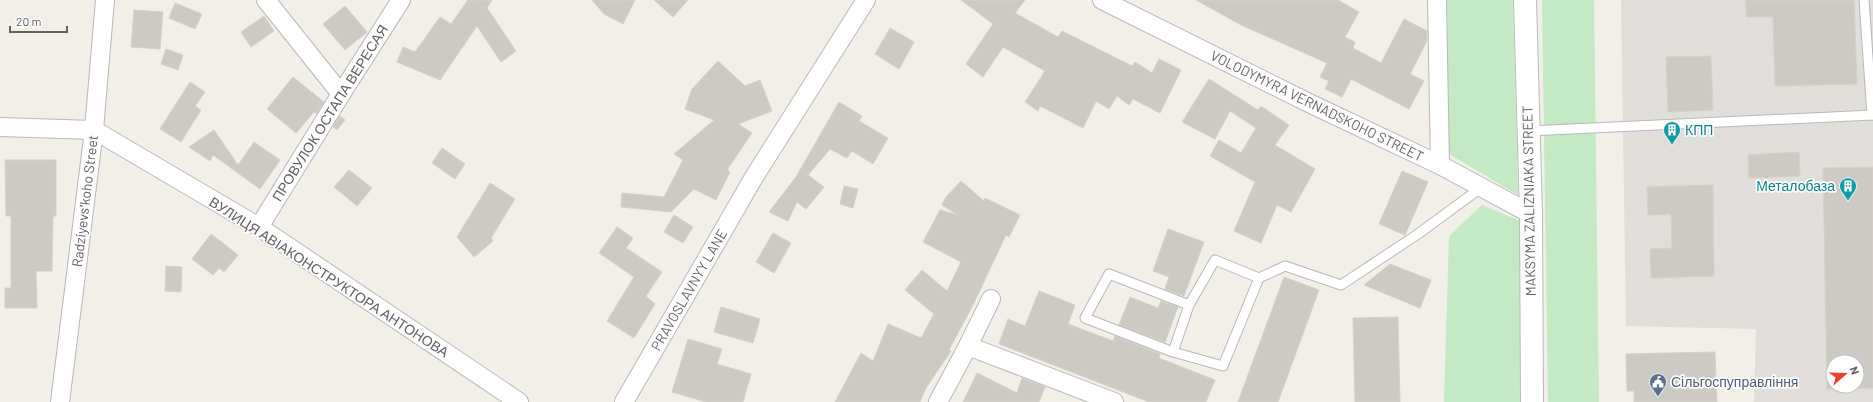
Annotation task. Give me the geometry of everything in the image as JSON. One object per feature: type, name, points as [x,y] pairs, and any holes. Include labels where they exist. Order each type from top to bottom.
[{"type":"main road","name":"MAKSYMA ZALIZNIAKA STREET","points":[[1525,0],[1531,214],[1532,402]]},
{"type":"street","name":"Radziyevsʹkoho Street","points":[[60,402],[94,130],[105,0]]},
{"type":"street","points":[[266,0],[341,94]]},
{"type":"street","name":"ПРОВУЛОК ОСТАПА ВЕРЕСАЯ","points":[[259,227],[401,0]]},
{"type":"street","name":"PRAVOSLAVNYY LANE","points":[[624,402],[754,178],[866,0]]},
{"type":"street","name":"VOLODYMYRA VERNADSKOHO STREET","points":[[1102,0],[1311,104],[1440,165],[1531,214]]},
{"type":"street","points":[[1437,0],[1440,165]]},
{"type":"street","name":"ВУЛИЦЯ АВІАКОНСТРУКТОРА АНТОНОВА","points":[[0,127],[94,130],[259,227],[518,402]]},
{"type":"street","points":[[938,402],[991,299]]},
{"type":"street","points":[[968,346],[1114,402]]},
{"type":"lane","points":[[1528,131],[1872,115],[1864,0]]},
{"type":"lane","points":[[1189,305],[1109,274],[1085,318],[1173,352],[1223,366],[1259,278],[1285,266],[1340,285],[1418,234],[1482,187]]},
{"type":"lane","points":[[1173,352],[1189,305],[1215,260],[1259,278]]},
{"type":"shaded area","points":[[1621,0],[1873,0],[1873,402],[1754,402],[1756,329],[1626,326]]},
{"type":"green space","points":[[1447,0],[1513,0],[1518,195],[1449,154]]},
{"type":"green space","points":[[1542,0],[1594,0],[1599,402],[1548,402]]},
{"type":"green space","points":[[1482,205],[1523,222],[1522,402],[1444,402],[1449,236]]},
{"type":"building","points":[[468,0],[492,0],[487,8],[516,51],[501,62],[477,26],[440,80],[397,62],[403,47],[415,52],[440,17],[451,24]]},
{"type":"building","points":[[592,0],[635,0],[623,24],[604,14]]},
{"type":"building","points":[[654,0],[688,0],[673,17]]},
{"type":"building","points":[[961,0],[1025,0],[1015,13],[1058,37],[1062,31],[1132,66],[1135,62],[1152,73],[1159,59],[1181,70],[1160,113],[1133,99],[1129,105],[1117,96],[1109,109],[1096,101],[1083,128],[1040,106],[1038,111],[1025,102],[1045,71],[1003,47],[983,77],[966,64],[993,24]]},
{"type":"building","points":[[1196,0],[1338,0],[1359,12],[1345,37],[1355,42],[1353,48],[1381,63],[1404,19],[1427,31],[1427,41],[1410,74],[1424,81],[1409,109],[1351,79],[1342,97],[1325,89],[1329,81],[1320,77],[1327,63],[1241,25]]},
{"type":"building","points":[[1746,0],[1854,0],[1857,84],[1775,86],[1773,17],[1746,17]]},
{"type":"building","points":[[175,3],[202,14],[195,29],[169,18]]},
{"type":"building","points":[[345,6],[367,32],[345,50],[323,24]]},
{"type":"building","points":[[134,10],[163,12],[160,49],[131,47]]},
{"type":"building","points":[[264,16],[274,31],[251,47],[241,32]]},
{"type":"building","points":[[890,28],[914,42],[899,69],[875,54]]},
{"type":"building","points":[[166,49],[183,55],[178,70],[161,64]]},
{"type":"building","points":[[1711,56],[1713,110],[1668,112],[1666,57]]},
{"type":"building","points":[[718,61],[745,86],[760,80],[772,111],[738,124],[752,133],[727,170],[730,172],[716,200],[694,189],[671,212],[621,207],[622,193],[664,197],[683,160],[674,154],[714,120],[685,109],[692,89]]},
{"type":"building","points":[[293,77],[324,102],[316,114],[314,112],[296,133],[267,109]]},
{"type":"building","points":[[1209,79],[1258,110],[1261,106],[1289,125],[1275,145],[1315,169],[1291,212],[1277,205],[1261,243],[1234,231],[1255,182],[1210,156],[1219,140],[1241,153],[1256,128],[1230,111],[1215,139],[1182,122]]},
{"type":"building","points":[[190,82],[205,92],[195,106],[201,110],[181,142],[160,129]]},
{"type":"building","points":[[839,102],[862,116],[859,121],[888,138],[873,164],[852,151],[847,158],[830,149],[808,175],[824,187],[806,209],[797,202],[788,221],[769,212],[796,177]]},
{"type":"building","points":[[340,116],[345,120],[337,130],[333,127]]},
{"type":"building","points":[[214,130],[238,165],[254,142],[280,160],[260,189],[213,155],[210,161],[189,147]]},
{"type":"building","points":[[442,148],[465,164],[455,179],[432,163]]},
{"type":"building","points":[[1799,152],[1800,176],[1749,178],[1748,155]]},
{"type":"building","points":[[5,160],[56,160],[56,216],[53,216],[52,271],[36,271],[37,308],[5,308],[5,288],[11,288],[11,216],[6,216]]},
{"type":"building","points":[[1873,167],[1873,388],[1865,388],[1865,354],[1826,354],[1823,168]]},
{"type":"building","points":[[349,170],[372,188],[357,206],[334,187]]},
{"type":"building","points":[[1402,171],[1428,182],[1405,235],[1379,224]]},
{"type":"building","points":[[961,181],[984,201],[985,198],[1020,215],[1009,237],[1006,235],[974,303],[949,350],[951,351],[926,388],[920,402],[835,402],[861,353],[873,361],[888,324],[921,338],[934,314],[905,290],[922,270],[947,291],[961,262],[923,242],[940,210],[958,215],[942,205],[946,197]]},
{"type":"building","points":[[490,183],[515,199],[491,238],[493,241],[474,257],[457,237]]},
{"type":"building","points":[[1713,185],[1714,276],[1651,278],[1650,249],[1672,248],[1671,214],[1648,215],[1647,187]]},
{"type":"building","points":[[844,186],[858,189],[853,208],[840,204]]},
{"type":"building","points":[[674,215],[693,227],[683,243],[664,232]]},
{"type":"building","points":[[617,227],[633,238],[626,248],[662,272],[646,296],[655,304],[634,338],[607,321],[634,277],[599,253]]},
{"type":"building","points":[[1168,229],[1204,242],[1184,296],[1165,289],[1169,277],[1153,271]]},
{"type":"building","points":[[773,233],[791,243],[774,273],[756,262]]},
{"type":"building","points":[[211,234],[238,255],[224,272],[219,268],[213,275],[192,259]]},
{"type":"building","points":[[1390,264],[1431,280],[1420,308],[1364,285]]},
{"type":"building","points":[[166,266],[182,267],[181,292],[165,291]]},
{"type":"building","points":[[1284,277],[1319,290],[1278,402],[1238,402]]},
{"type":"building","points":[[1039,291],[1075,305],[1068,324],[1113,341],[1115,336],[1160,354],[1159,358],[1215,380],[1206,402],[1149,402],[999,344],[1008,319],[1025,326]]},
{"type":"building","points":[[1130,297],[1158,308],[1161,301],[1178,307],[1165,342],[1119,325]]},
{"type":"building","points":[[721,307],[760,319],[753,343],[714,332]]},
{"type":"building","points":[[1398,317],[1400,402],[1355,402],[1353,318]]},
{"type":"building","points":[[688,339],[722,349],[717,364],[751,374],[743,402],[706,402],[672,392]]},
{"type":"building","points":[[1715,352],[1717,402],[1634,402],[1634,391],[1627,391],[1626,354]]},
{"type":"building","points":[[977,373],[1017,393],[1022,378],[1045,387],[1039,402],[963,402]]},
{"type":"place","name":"КПП","points":[[1672,145]]},
{"type":"place","name":"Металобаза","points":[[1848,201]]},
{"type":"place","name":"Сільгоспуправління","points":[[1658,397]]}]
